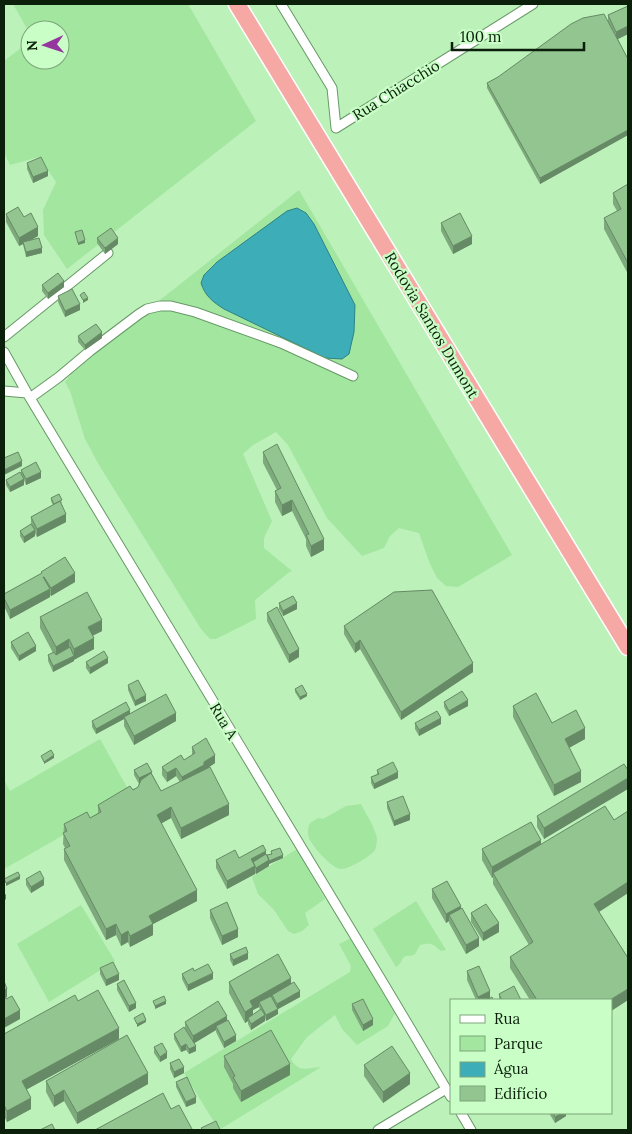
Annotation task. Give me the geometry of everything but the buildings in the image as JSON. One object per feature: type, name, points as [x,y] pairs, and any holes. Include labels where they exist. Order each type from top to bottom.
[{"type":"highway","name":"Rodovia Santos Dumont","points":[[237,4],[628,647]]},
{"type":"street","name":"Rua Chiacchio","points":[[281,4],[332,88],[336,128],[533,4]]},
{"type":"street","points":[[4,337],[108,253]]},
{"type":"street","points":[[4,391],[28,395],[59,377],[139,314],[147,309],[160,306],[171,306],[212,318],[280,344],[353,376]]},
{"type":"street","name":"Rua A","points":[[4,352],[28,395],[448,1093],[378,1130]]},
{"type":"street","points":[[462,1114],[471,1130]]},
{"type":"green space","points":[[13,4],[188,4],[256,121],[67,269],[44,235],[43,210],[56,182],[39,157],[10,165],[4,153],[4,61],[20,49],[20,70],[70,70],[70,20],[22,20]]},
{"type":"green space","points":[[299,190],[512,555],[458,587],[446,586],[437,578],[419,533],[399,528],[390,536],[384,548],[362,556],[327,518],[288,445],[276,432],[253,445],[243,454],[272,521],[264,538],[264,548],[292,571],[255,600],[256,619],[216,639],[210,639],[201,629],[99,465],[85,439],[70,391],[65,382],[73,371],[102,346]]},
{"type":"green space","points":[[100,739],[132,796],[4,869],[4,780],[10,791]]},
{"type":"green space","points":[[361,804],[376,835],[375,850],[354,865],[341,869],[337,868],[311,842],[308,834],[309,825],[318,818],[323,819],[346,806]]},
{"type":"green space","points":[[297,849],[325,899],[305,913],[309,925],[302,931],[294,934],[288,931],[274,910],[258,894],[252,877]]},
{"type":"green space","points":[[416,901],[446,950],[441,951],[434,945],[429,944],[420,945],[415,954],[405,956],[396,967],[373,929]]},
{"type":"green space","points":[[81,905],[115,961],[49,1002],[17,944]]},
{"type":"green space","points":[[351,938],[395,1013],[388,1026],[357,1045],[342,1029],[335,1015],[307,1037],[291,1059],[300,1068],[321,1067],[219,1130],[184,1073],[350,972],[351,966],[339,944]]},
{"type":"water","points":[[297,208],[306,213],[314,224],[355,305],[354,332],[349,354],[342,359],[325,358],[224,309],[210,298],[201,283],[204,275],[217,262],[287,211]]}]
